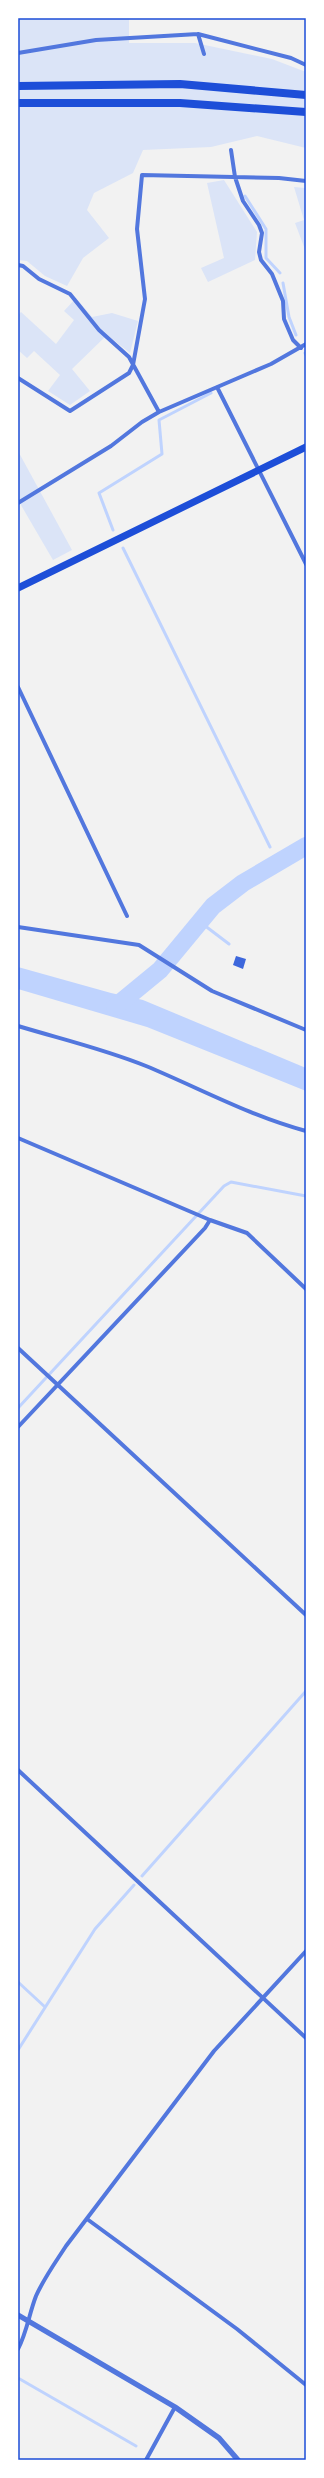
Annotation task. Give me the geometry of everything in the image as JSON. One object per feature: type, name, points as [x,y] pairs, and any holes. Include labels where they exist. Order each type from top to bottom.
[{"type":"highway","points":[[18,86],[180,84],[306,95]]},
{"type":"highway","points":[[18,103],[180,103],[306,112]]},
{"type":"highway","points":[[18,588],[306,447]]},
{"type":"street","points":[[198,34],[204,54]]},
{"type":"street","points":[[18,53],[96,40],[198,34],[291,58],[306,65]]},
{"type":"street","points":[[231,150],[235,177],[243,201],[260,229],[258,252],[261,260],[272,274],[283,302],[284,319],[293,340],[301,348]]},
{"type":"street","points":[[18,378],[70,411],[110,387],[129,373],[133,365],[145,299],[137,229],[142,175],[235,177],[306,181]]},
{"type":"street","points":[[18,265],[23,266],[39,279],[70,294],[99,330],[129,357],[159,412]]},
{"type":"street","points":[[18,504],[111,446],[142,422],[159,412],[271,364],[306,344]]},
{"type":"street","points":[[217,387],[306,564]]},
{"type":"street","points":[[18,688],[127,916]]},
{"type":"street","points":[[18,927],[139,945],[154,952],[186,976],[212,991],[306,1030]]},
{"type":"street","points":[[18,1026],[115,1055],[187,1084],[231,1105],[306,1131]]},
{"type":"street","points":[[18,1138],[210,1220],[247,1233],[306,1289]]},
{"type":"street","points":[[18,1427],[206,1228],[210,1220]]},
{"type":"street","points":[[18,1348],[306,1615]]},
{"type":"street","points":[[18,1770],[306,2038]]},
{"type":"street","points":[[18,2349],[30,2321],[36,2298],[44,2279],[86,2219],[214,2051],[306,1951]]},
{"type":"street","points":[[86,2219],[237,2329],[306,2385]]},
{"type":"street","points":[[18,2315],[175,2407],[219,2438],[238,2460]]},
{"type":"street","points":[[146,2460],[175,2407]]},
{"type":"shaded area","points":[[18,18],[129,18],[129,43],[195,43],[272,59],[306,72],[306,148],[257,136],[211,147],[143,150],[133,173],[94,193],[87,210],[109,238],[83,258],[67,286],[45,276],[27,261],[18,260]]},
{"type":"shaded area","points":[[224,180],[257,232],[255,260],[208,282],[201,268],[224,258],[207,183]]},
{"type":"shaded area","points":[[294,187],[305,188],[306,191],[306,252],[295,223],[304,220]]},
{"type":"shaded area","points":[[76,298],[92,317],[112,313],[138,321],[130,353],[107,335],[72,369],[90,391],[70,405],[48,391],[60,375],[34,351],[27,358],[18,350],[18,315],[21,312],[56,344],[74,320],[64,311]]},
{"type":"shaded area","points":[[18,451],[72,550],[53,560],[18,500]]},
{"type":"water","points":[[18,967],[111,993],[143,1000],[306,1068],[306,1091],[147,1027],[18,989]]},
{"type":"building","points":[[236,956],[246,959],[243,969],[233,965]]},
{"type":"waterway","points":[[245,196],[266,229],[266,258],[280,273]]},
{"type":"waterway","points":[[283,283],[289,317],[296,335]]},
{"type":"waterway","points":[[113,530],[99,493],[162,454],[159,420],[211,393]]},
{"type":"waterway","points":[[123,548],[270,847]]},
{"type":"waterway","points":[[115,1007],[160,970],[213,906],[243,883],[306,846]]},
{"type":"waterway","points":[[200,922],[229,944]]},
{"type":"waterway","points":[[18,1408],[224,1186],[231,1182],[306,1196]]},
{"type":"waterway","points":[[142,1876],[306,1691]]},
{"type":"waterway","points":[[18,2050],[95,1929],[134,1885]]},
{"type":"waterway","points":[[18,1982],[45,2007]]},
{"type":"waterway","points":[[18,2378],[136,2446]]}]
